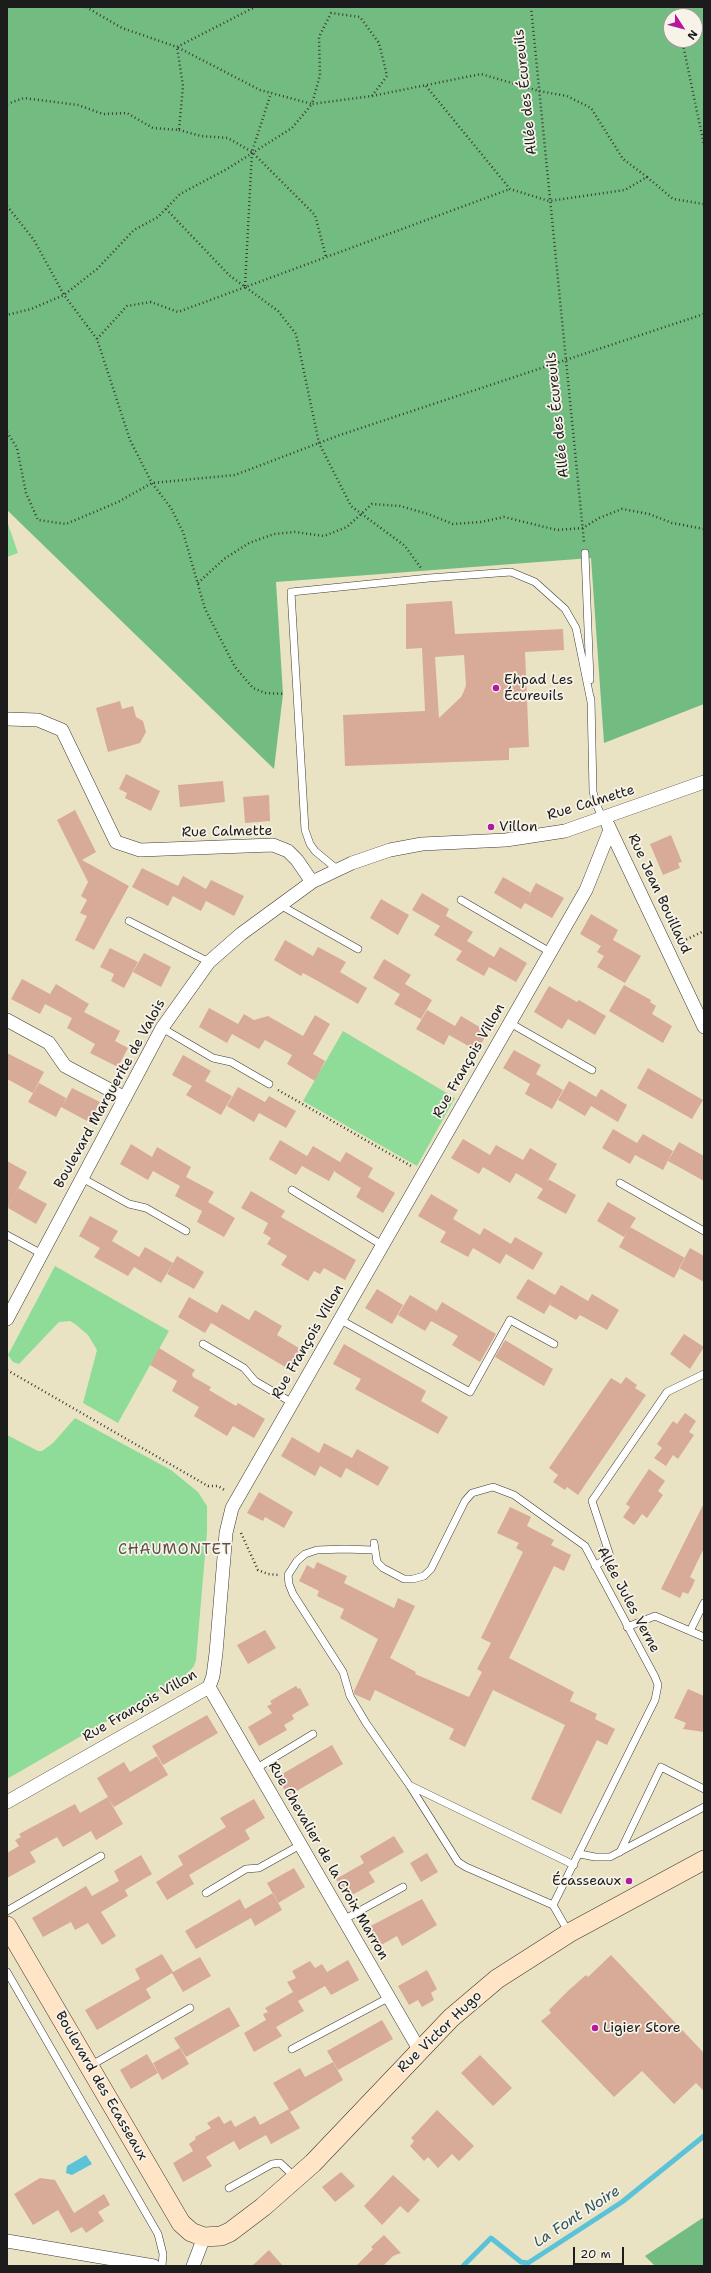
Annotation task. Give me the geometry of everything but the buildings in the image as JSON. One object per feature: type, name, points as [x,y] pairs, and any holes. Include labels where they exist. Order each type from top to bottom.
[{"type":"street","name":"Rue Calmette","points":[[7,719],[38,720],[62,730],[116,842],[140,850],[273,845],[288,850],[312,882],[338,870],[390,850],[422,844],[506,840],[607,824],[704,782]]},
{"type":"street","name":"Rue Jean Bouillaud","points":[[607,824],[704,1027]]},
{"type":"street","name":"Rue François Villon","points":[[7,1802],[209,1687],[213,1676],[216,1653],[228,1517],[291,1402],[586,890],[607,824]]},
{"type":"street","name":"Boulevard Marguerite de Valois","points":[[7,1319],[162,1028],[209,962],[240,934],[312,882]]},
{"type":"street","points":[[7,1020],[49,1043],[65,1066],[125,1098]]},
{"type":"street","name":"Rue Chevalier de la Croix Marron","points":[[209,1687],[302,1844],[388,1998],[420,2051]]},
{"type":"street","name":"Rue Victor Hugo","points":[[204,2237],[221,2236],[230,2232],[263,2208],[313,2163],[451,2018],[497,1979],[569,1933],[704,1860]]},
{"type":"street","name":"Boulevard des Ecasseaux","points":[[7,1926],[181,2223],[191,2232],[204,2237]]},
{"type":"street","points":[[193,2266],[204,2237]]},
{"type":"street","points":[[7,2241],[154,2266]]},
{"type":"lane","points":[[585,552],[593,792],[597,806],[607,824]]},
{"type":"lane","points":[[338,870],[315,851],[310,844],[305,830],[291,592],[429,578],[511,572],[534,582],[565,609],[576,628],[591,702]]},
{"type":"lane","points":[[461,900],[550,952]]},
{"type":"lane","points":[[280,904],[358,949]]},
{"type":"lane","points":[[129,921],[209,962]]},
{"type":"lane","points":[[510,1023],[592,1070]]},
{"type":"lane","points":[[162,1028],[213,1058],[231,1062],[269,1084]]},
{"type":"lane","points":[[82,1178],[129,1204],[146,1208],[186,1231]]},
{"type":"lane","points":[[620,1183],[704,1231]]},
{"type":"lane","points":[[292,1190],[382,1245]]},
{"type":"lane","points":[[7,1235],[42,1254]]},
{"type":"lane","points":[[339,1319],[470,1392],[510,1320],[554,1344]]},
{"type":"lane","points":[[203,1344],[244,1368],[255,1381],[291,1402]]},
{"type":"lane","points":[[595,1566],[610,1556],[592,1501],[666,1392],[704,1374]]},
{"type":"lane","name":"Allée Jules Verne","points":[[288,1575],[297,1561],[305,1554],[311,1552],[374,1547],[377,1562],[383,1568],[404,1579],[413,1579],[424,1576],[431,1569],[465,1501],[472,1493],[493,1488],[514,1495],[585,1546],[655,1678],[658,1692],[580,1854],[552,1905]]},
{"type":"lane","points":[[288,1575],[289,1584],[293,1594],[343,1672],[350,1696],[366,1723],[410,1786],[458,1862],[466,1867],[552,1905],[569,1933]]},
{"type":"lane","points":[[690,1631],[704,1603]]},
{"type":"lane","points":[[628,1627],[655,1616],[704,1637]]},
{"type":"lane","points":[[257,1768],[313,1734]]},
{"type":"lane","points":[[620,1852],[661,1767],[704,1789]]},
{"type":"lane","points":[[410,1786],[574,1865]]},
{"type":"lane","points":[[580,1854],[595,1857],[610,1857],[704,1807]]},
{"type":"lane","points":[[206,1893],[246,1869],[259,1868],[302,1844]]},
{"type":"lane","points":[[7,1911],[101,1856]]},
{"type":"lane","points":[[345,1919],[403,1887]]},
{"type":"lane","points":[[7,1972],[158,2234],[163,2254],[162,2266]]},
{"type":"lane","points":[[292,2049],[388,1998]]},
{"type":"lane","points":[[89,2066],[190,2008]]},
{"type":"lane","points":[[229,2188],[272,2164],[280,2163],[296,2178]]},
{"type":"path","points":[[86,7],[122,28],[177,47],[260,90],[312,104],[372,96],[481,74],[539,91],[567,96],[591,108],[623,159],[647,176],[673,200],[704,204]]},
{"type":"path","points":[[177,47],[255,7]]},
{"type":"path","name":"Allée des Écureuils","points":[[531,7],[585,552]]},
{"type":"path","points":[[7,315],[26,311],[64,295],[97,269],[134,230],[158,217],[180,194],[227,169],[292,128],[312,104],[320,75],[319,36],[331,13],[360,17],[379,43],[387,76],[372,96]]},
{"type":"path","points":[[177,47],[183,86],[179,130]]},
{"type":"path","points":[[684,48],[704,145]]},
{"type":"path","points":[[426,86],[510,189],[550,201],[625,190],[647,176]]},
{"type":"path","points":[[245,287],[252,152],[272,93]]},
{"type":"path","points":[[7,104],[24,98],[78,104],[103,114],[127,113],[153,128],[179,130],[201,136],[228,138],[252,152],[315,215],[326,257]]},
{"type":"path","points":[[97,339],[127,306],[151,302],[178,312],[510,189]]},
{"type":"path","points":[[7,206],[34,240],[64,295],[97,339],[130,440],[152,483],[171,508],[183,532],[205,609],[235,667],[253,688],[265,693],[298,692]]},
{"type":"path","points":[[166,209],[229,275],[278,311],[296,334],[319,443],[351,506],[405,546],[429,578]]},
{"type":"path","points":[[7,432],[16,448],[26,493],[38,520],[66,524],[118,502],[152,483],[234,475],[319,443],[704,314]]},
{"type":"path","points":[[198,583],[224,559],[249,543],[274,534],[295,532],[324,536],[347,527],[372,504],[400,506],[428,514],[453,524],[481,522],[504,517],[557,530],[583,528],[599,518],[622,509],[649,514],[672,523],[704,529]]},
{"type":"path","points":[[667,948],[704,931]]},
{"type":"path","points":[[269,1084],[423,1174]]},
{"type":"path","points":[[7,1370],[208,1486],[218,1486],[238,1497]]},
{"type":"path","points":[[238,1526],[258,1570],[268,1574],[288,1575]]},
{"type":"green space","points":[[7,7],[704,7],[704,704],[604,743],[591,558],[276,582],[283,694],[274,769],[7,510]]},
{"type":"green space","points":[[7,521],[18,553],[7,557]]},
{"type":"green space","points":[[343,1031],[455,1098],[417,1166],[303,1101]]},
{"type":"green space","points":[[55,1266],[169,1331],[118,1423],[83,1403],[97,1350],[88,1335],[75,1324],[70,1321],[59,1322],[19,1364],[13,1362],[8,1355]]},
{"type":"green space","points":[[75,1418],[171,1470],[198,1492],[207,1506],[207,1532],[196,1660],[194,1666],[185,1676],[7,1779],[7,1435],[38,1451],[42,1451],[53,1443]]},
{"type":"green space","points":[[704,2217],[704,2266],[655,2266],[645,2256]]},
{"type":"water","points":[[86,2155],[92,2164],[72,2175],[66,2173],[67,2166]]},
{"type":"waterway","name":"La Font Noire","points":[[463,2266],[491,2238],[521,2262],[528,2263],[622,2202],[704,2136]]},
{"type":"place","name":"Ehpad Les Écureuils","points":[[496,688]]},
{"type":"place","name":"Villon","points":[[491,827]]},
{"type":"place","name":"Écasseaux","points":[[629,1881]]},
{"type":"place","name":"Ligier Store","points":[[595,2028]]},
{"type":"district","name":"CHAUMONTET","points":[[175,1550]]}]
